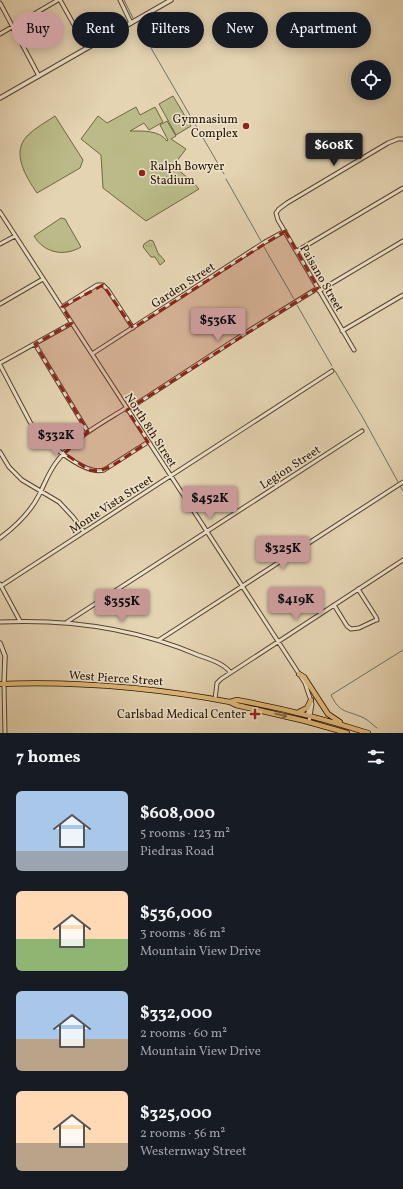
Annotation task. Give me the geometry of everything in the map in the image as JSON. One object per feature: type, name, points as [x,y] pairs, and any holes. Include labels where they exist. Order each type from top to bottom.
[{"type":"highway","points":[[299,674],[304,677],[328,714],[345,725]]},
{"type":"highway","name":"West Pierce Street","points":[[2,684],[56,684],[161,691],[230,702],[236,705],[347,733]]},
{"type":"highway","name":"West Pierce Street","points":[[230,702],[238,700],[296,712],[345,725],[358,731],[368,733]]},
{"type":"highway","points":[[296,712],[303,711],[307,708],[311,700]]},
{"type":"street","points":[[38,12],[59,0],[72,22]]},
{"type":"street","points":[[120,0],[131,23],[171,0]]},
{"type":"street","points":[[0,2],[12,24]]},
{"type":"street","points":[[0,34],[12,27]]},
{"type":"street","points":[[25,48],[40,76]]},
{"type":"street","points":[[0,98],[87,48]]},
{"type":"street","name":"Paisano Street","points":[[354,350],[318,290],[276,213],[288,203],[388,143],[398,139],[403,139]]},
{"type":"street","points":[[296,251],[403,188]]},
{"type":"street","name":"North 8th Street","points":[[0,212],[126,409],[307,686],[312,706],[307,722]]},
{"type":"street","name":"Garden Street","points":[[92,354],[285,231]]},
{"type":"street","points":[[0,244],[15,236]]},
{"type":"street","points":[[0,531],[2,537],[26,516],[53,466],[78,440],[88,432],[250,330],[403,241]]},
{"type":"street","points":[[0,304],[43,279]]},
{"type":"street","points":[[62,307],[97,285],[103,285],[108,290],[133,328]]},
{"type":"street","points":[[342,331],[403,295]]},
{"type":"street","points":[[72,324],[0,364],[33,427],[46,440],[64,454],[86,468],[100,471],[112,466],[148,442]]},
{"type":"street","points":[[35,344],[88,432]]},
{"type":"street","name":"Monte Vista Street","points":[[1,585],[332,371]]},
{"type":"street","name":"Legion Street","points":[[67,622],[362,431]]},
{"type":"street","points":[[0,452],[14,472],[27,483],[59,502],[68,510],[84,532]]},
{"type":"street","points":[[159,640],[400,484]]},
{"type":"street","points":[[215,699],[218,681],[230,672],[403,560]]},
{"type":"street","points":[[1,585],[20,621]]},
{"type":"street","points":[[334,605],[347,626],[351,629],[359,628],[377,620],[358,589]]},
{"type":"street","points":[[0,622],[67,622],[110,628],[159,640],[223,665],[230,672]]},
{"type":"street","points":[[0,643],[5,656],[2,684],[5,733]]},
{"type":"highlighted area","points":[[285,231],[318,288],[127,410],[148,442],[112,466],[100,471],[89,470],[64,453],[88,432],[35,344],[72,323],[62,307],[103,285],[133,328]]},
{"type":"green space","points":[[173,96],[191,126],[176,135],[159,104]]},
{"type":"green space","name":"Ralph Bowyer Stadium","points":[[136,107],[140,115],[155,107],[163,122],[149,130],[144,123],[130,131],[155,133],[164,137],[167,141],[168,140],[160,125],[167,121],[176,136],[171,139],[186,149],[173,166],[192,181],[199,189],[146,221],[103,188],[101,155],[81,139],[98,116],[107,123]]},
{"type":"green space","points":[[55,116],[83,160],[80,168],[37,193],[22,165],[20,150],[22,143],[27,136]]},
{"type":"green space","points":[[61,218],[65,219],[81,247],[68,252],[55,252],[49,250],[38,242],[34,236]]},
{"type":"green space","points":[[150,240],[153,241],[158,253],[165,261],[160,265],[155,257],[151,257],[143,247],[144,244]]},
{"type":"waterway","points":[[124,0],[133,18]]},
{"type":"waterway","points":[[151,48],[224,174]]},
{"type":"waterway","points":[[226,179],[261,241]]},
{"type":"waterway","points":[[264,247],[294,299]]},
{"type":"waterway","points":[[297,305],[332,366]]},
{"type":"waterway","points":[[335,371],[403,491]]},
{"type":"waterway","points":[[377,728],[364,718],[341,709],[331,695],[403,650]]},
{"type":"place","name":"Gymnasium Complex","points":[[246,126]]},
{"type":"place","name":"Ralph Bowyer Stadium","points":[[142,173]]},
{"type":"place","name":"Carlsbad Medical Center","points":[[255,714]]}]
